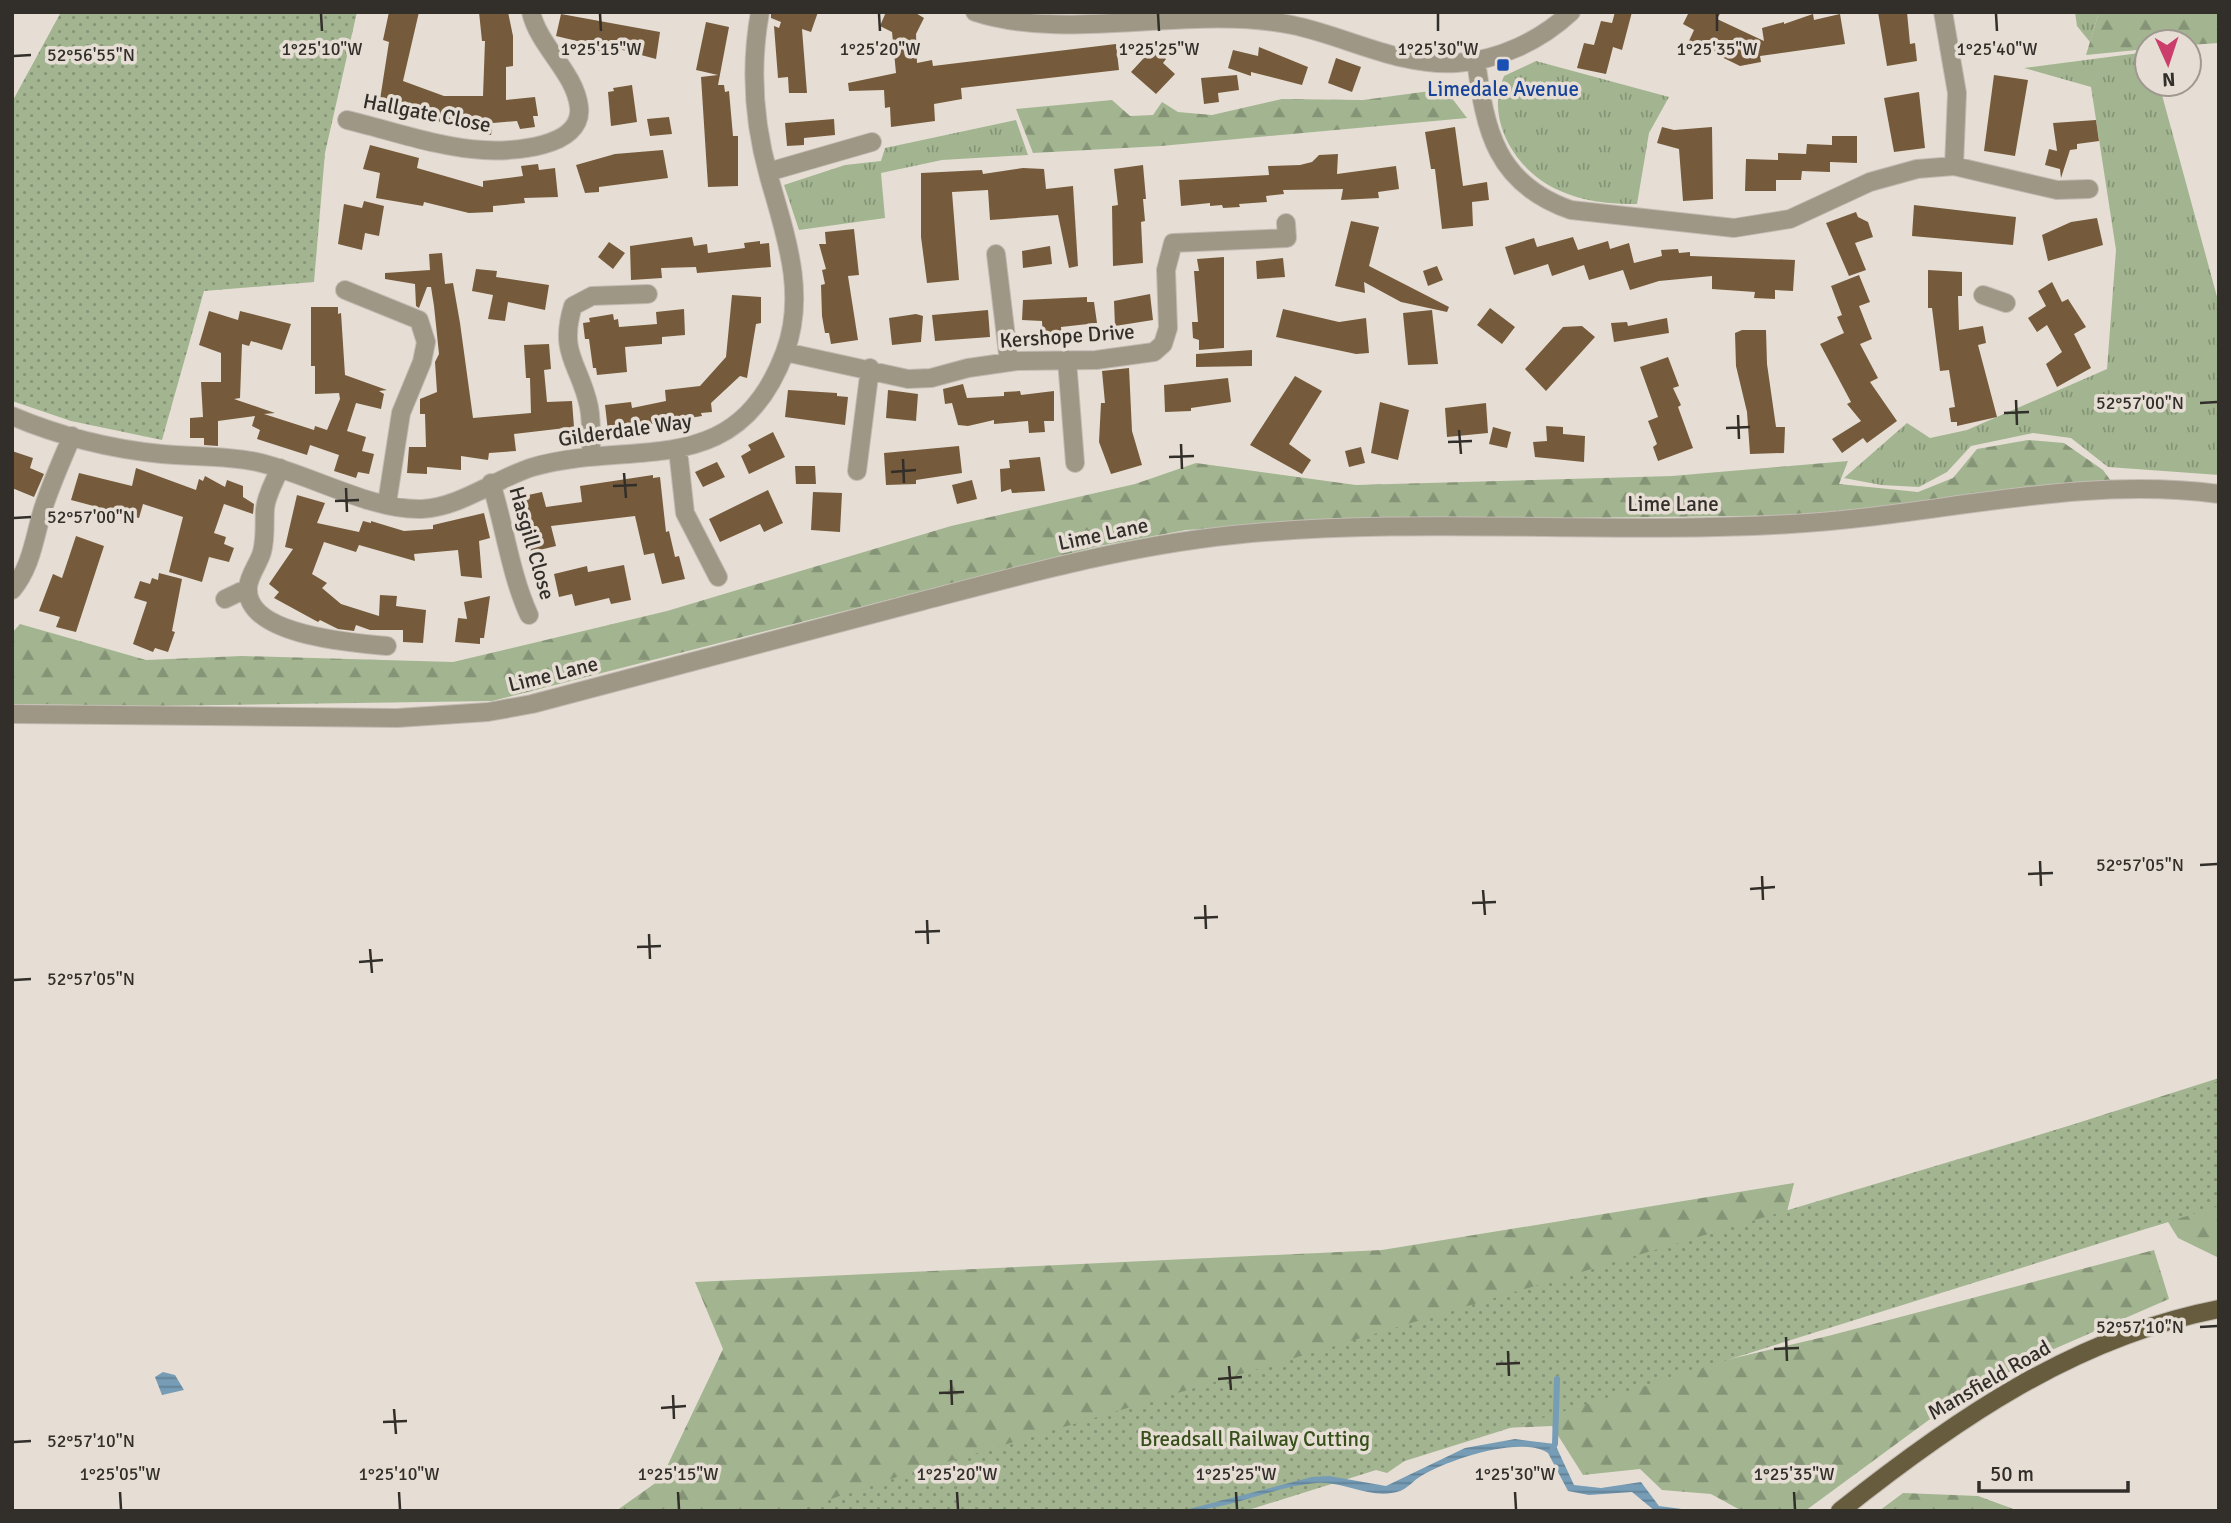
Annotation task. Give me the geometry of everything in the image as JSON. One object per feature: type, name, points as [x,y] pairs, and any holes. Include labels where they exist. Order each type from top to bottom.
[{"type":"main road","name":"Mansfield Road","points":[[1840,1511],[1921,1448],[2012,1389],[2113,1340],[2185,1315],[2219,1309]]},
{"type":"street","name":"Hallgate Close","points":[[347,120],[481,150],[556,142],[576,124],[580,110],[577,94],[540,38],[531,12]]},
{"type":"street","name":"Gilderdale Way","points":[[12,416],[72,436],[140,452],[233,458],[280,468],[387,503],[422,509],[441,506],[491,483],[545,464],[591,457],[678,450],[703,443],[737,421],[763,393],[785,352],[793,327],[794,283],[787,235],[760,134],[754,73],[760,12]]},
{"type":"street","points":[[975,12],[1059,24],[1240,16],[1292,25],[1423,62],[1490,59],[1523,45],[1571,12]]},
{"type":"street","points":[[1943,12],[1957,93],[1954,166]]},
{"type":"street","points":[[1476,60],[1482,105],[1498,155],[1522,184],[1553,204],[1571,211],[1700,225],[1761,225],[1805,214],[1894,174],[1954,166],[2057,190],[2090,189]]},
{"type":"street","points":[[768,172],[872,142]]},
{"type":"street","name":"Kershope Drive","points":[[785,352],[870,368],[908,379],[1009,362],[1154,352],[1163,344],[1168,328],[1166,270],[1173,243],[1287,238],[1286,223]]},
{"type":"street","points":[[996,254],[1009,362]]},
{"type":"street","points":[[345,290],[419,320],[426,342],[422,362],[397,431],[387,503]]},
{"type":"street","points":[[591,457],[589,409],[566,347],[567,324],[573,306],[592,296],[648,294]]},
{"type":"street","points":[[1983,295],[2006,303]]},
{"type":"street","points":[[1067,360],[1075,463]]},
{"type":"street","points":[[857,471],[870,368]]},
{"type":"street","points":[[12,590],[22,579],[32,555],[44,508],[72,436]]},
{"type":"street","points":[[678,450],[685,513],[718,576]]},
{"type":"street","points":[[280,468],[265,508],[262,552],[248,588],[253,603],[270,621],[340,642],[387,646]]},
{"type":"street","name":"Hasgill Close","points":[[491,483],[503,519],[517,589],[529,615]]},
{"type":"street","name":"Lime Lane","points":[[12,715],[397,718],[488,712],[532,704],[1045,569],[1141,548],[1235,535],[1337,529],[1781,525],[1880,516],[2031,494],[2182,489],[2219,494]]},
{"type":"street","points":[[225,599],[248,588]]},
{"type":"green space","points":[[61,12],[357,12],[325,153],[314,282],[204,291],[162,440],[71,421],[12,401],[12,102]]},
{"type":"green space","points":[[2075,12],[2099,12],[2090,42],[2077,26]]},
{"type":"green space","points":[[2099,12],[2219,12],[2219,43],[2203,44],[2203,28],[2133,28],[2133,50],[2086,55]]},
{"type":"green space","points":[[2133,54],[2133,98],[2163,98],[2219,304],[2219,475],[2108,467],[2071,438],[2033,433],[1971,446],[1947,472],[1919,487],[1881,485],[1844,478],[1907,423],[1930,438],[1967,430],[2107,369],[2116,250],[2091,87],[2024,68]]},
{"type":"green space","points":[[1536,61],[1669,97],[1649,133],[1637,204],[1597,202],[1568,194],[1543,182],[1517,157],[1501,126],[1499,92],[1504,76]]},
{"type":"green space","points":[[1445,89],[1467,118],[1161,146],[1033,153],[1016,109],[1112,100],[1130,116],[1153,115],[1162,102],[1178,112],[1212,115],[1282,99],[1363,100]]},
{"type":"green space","points":[[1016,120],[1028,155],[942,160],[881,173],[885,218],[799,230],[784,185],[845,165],[881,161],[885,148]]},
{"type":"green space","points":[[2028,440],[2064,443],[2103,470],[2111,481],[2029,487],[1820,515],[1326,521],[1186,530],[1099,546],[492,701],[154,706],[12,704],[12,633],[20,624],[146,660],[242,656],[453,662],[667,611],[951,526],[1135,484],[1196,463],[1356,485],[1672,476],[1848,461],[1839,484],[1918,492],[1953,478],[1977,449]]},
{"type":"green space","points":[[2219,1078],[2219,1258],[2178,1238],[2168,1222],[1611,1387],[1828,1336],[2154,1250],[2169,1299],[2047,1352],[1956,1400],[1805,1511],[1742,1511],[1711,1494],[1662,1490],[1640,1469],[1583,1475],[1552,1426],[1503,1428],[1428,1445],[1387,1473],[1328,1457],[1136,1511],[616,1511],[661,1479],[723,1349],[695,1282],[1382,1250],[1794,1183],[1786,1216]]},
{"type":"green space","name":"Breadsall Railway Cutting","points":[[2219,1081],[2219,1206],[1245,1511],[798,1511],[867,1486]]},
{"type":"green space","points":[[1903,1493],[1978,1496],[2019,1511],[1879,1511]]},
{"type":"water","points":[[163,1372],[175,1375],[184,1390],[162,1395],[155,1377]]},
{"type":"water","points":[[1515,1439],[1555,1444],[1574,1485],[1601,1488],[1641,1482],[1659,1506],[1697,1511],[1655,1511],[1632,1492],[1589,1495],[1568,1491],[1548,1453],[1536,1448],[1520,1447],[1484,1452],[1448,1463],[1421,1476],[1403,1490],[1389,1493],[1379,1494],[1337,1484],[1316,1483],[1282,1489],[1216,1507],[1181,1511],[1312,1477],[1329,1476],[1386,1486],[1465,1448]]},
{"type":"building","points":[[389,12],[419,12],[403,81],[444,96],[483,96],[485,41],[482,41],[479,12],[508,12],[513,36],[513,66],[506,67],[506,100],[535,97],[538,116],[533,116],[535,127],[520,129],[517,121],[493,123],[491,135],[379,106],[389,42],[383,40]]},
{"type":"building","points":[[771,12],[818,12],[811,32],[802,29],[807,93],[789,93],[788,77],[778,78],[774,26],[779,28],[781,22],[771,18]]},
{"type":"building","points":[[886,12],[914,12],[924,18],[916,34],[917,63],[932,60],[933,66],[1116,44],[1119,70],[961,88],[962,99],[934,104],[935,121],[891,127],[890,107],[885,108],[884,90],[849,91],[848,83],[896,73],[892,32],[880,26]]},
{"type":"building","points":[[1615,12],[1632,12],[1622,50],[1613,47],[1606,74],[1577,68],[1584,43],[1594,45],[1601,21],[1612,23]]},
{"type":"building","points":[[1689,12],[1721,12],[1717,19],[1764,41],[1762,28],[1813,14],[1814,20],[1840,14],[1845,44],[1760,56],[1761,62],[1740,66],[1689,41],[1694,30],[1683,24]]},
{"type":"building","points":[[1878,12],[1907,12],[1910,44],[1915,43],[1917,61],[1887,66]]},
{"type":"building","points":[[561,14],[660,32],[656,59],[615,48],[613,54],[598,51],[598,46],[556,36]]},
{"type":"building","points":[[706,22],[729,27],[718,85],[724,85],[725,92],[729,91],[733,136],[738,136],[738,186],[708,187],[701,77],[718,75],[696,70]]},
{"type":"building","points":[[1154,47],[1166,59],[1163,63],[1175,74],[1156,94],[1131,72]]},
{"type":"building","points":[[1259,47],[1308,67],[1302,85],[1251,72],[1251,76],[1228,68],[1233,50],[1258,56]]},
{"type":"building","points":[[1336,58],[1361,67],[1352,92],[1328,83]]},
{"type":"building","points":[[1237,75],[1239,90],[1218,93],[1219,102],[1204,104],[1201,78]]},
{"type":"building","points":[[1994,75],[2028,80],[2015,156],[1984,151]]},
{"type":"building","points":[[632,85],[637,122],[611,126],[608,92],[614,91],[613,88]]},
{"type":"building","points":[[1919,92],[1925,148],[1894,152],[1884,98]]},
{"type":"building","points":[[669,117],[672,134],[650,136],[647,119]]},
{"type":"building","points":[[834,119],[835,135],[804,138],[804,145],[787,146],[785,123]]},
{"type":"building","points":[[2096,120],[2099,141],[2077,144],[2077,149],[2070,150],[2061,178],[2060,169],[2045,165],[2049,149],[2057,151],[2053,123]]},
{"type":"building","points":[[1455,127],[1463,186],[1487,182],[1489,200],[1472,202],[1473,226],[1442,229],[1435,169],[1431,169],[1425,132]]},
{"type":"building","points":[[1662,127],[1674,130],[1712,127],[1713,199],[1683,201],[1679,149],[1657,143]]},
{"type":"building","points":[[1832,136],[1857,136],[1857,163],[1830,162],[1830,172],[1802,171],[1801,180],[1776,180],[1776,191],[1745,191],[1746,159],[1778,160],[1778,153],[1806,154],[1807,144],[1832,145]]},
{"type":"building","points":[[370,145],[419,158],[417,168],[483,187],[483,181],[523,176],[521,166],[538,164],[539,170],[555,168],[558,197],[524,198],[525,203],[493,206],[493,212],[469,213],[424,202],[423,206],[376,198],[380,173],[363,169]]},
{"type":"building","points":[[663,150],[668,178],[599,187],[599,192],[585,193],[576,165],[615,154]]},
{"type":"building","points":[[1338,154],[1337,174],[1396,166],[1399,189],[1378,192],[1379,198],[1341,200],[1343,189],[1283,190],[1284,194],[1266,196],[1267,202],[1239,204],[1240,207],[1223,208],[1222,205],[1210,206],[1210,203],[1181,206],[1179,180],[1269,175],[1268,166],[1300,165],[1312,162],[1319,155]]},
{"type":"building","points":[[1143,165],[1146,199],[1143,199],[1145,221],[1141,222],[1143,263],[1113,266],[1112,206],[1118,205],[1114,169]]},
{"type":"building","points":[[1023,168],[1044,169],[1046,189],[1073,186],[1078,266],[1069,268],[1058,215],[990,220],[988,190],[952,192],[959,280],[927,283],[921,237],[921,173],[982,170],[983,174]]},
{"type":"building","points":[[364,201],[384,206],[379,236],[365,233],[362,250],[338,244],[344,204],[362,208]]},
{"type":"building","points":[[1914,205],[2016,217],[2013,245],[1912,236]]},
{"type":"building","points":[[1856,212],[1858,217],[1868,222],[1873,237],[1855,243],[1866,270],[1849,276],[1826,223]]},
{"type":"building","points":[[2097,218],[2103,245],[2048,261],[2042,235],[2071,222]]},
{"type":"building","points":[[1351,221],[1379,227],[1369,266],[1449,307],[1447,312],[1401,302],[1364,282],[1365,293],[1335,286]]},
{"type":"building","points":[[854,229],[859,275],[848,276],[858,340],[831,344],[829,333],[825,333],[822,316],[821,285],[825,284],[822,270],[826,269],[819,244],[826,244],[825,232]]},
{"type":"building","points":[[692,237],[694,246],[707,244],[708,253],[745,248],[744,243],[769,243],[771,267],[697,273],[696,267],[661,268],[662,278],[631,280],[630,246]]},
{"type":"building","points":[[1573,237],[1578,250],[1608,241],[1610,249],[1629,243],[1634,263],[1662,256],[1661,250],[1678,249],[1679,253],[1690,252],[1690,256],[1795,260],[1793,291],[1775,290],[1775,299],[1754,298],[1755,292],[1712,289],[1712,276],[1659,281],[1630,290],[1623,270],[1589,280],[1584,265],[1552,276],[1548,264],[1514,275],[1505,247],[1534,238],[1537,247]]},
{"type":"building","points":[[609,242],[625,253],[613,269],[598,257]]},
{"type":"building","points":[[1050,246],[1052,264],[1023,268],[1022,251]]},
{"type":"building","points":[[442,253],[445,284],[453,283],[473,418],[531,413],[530,378],[526,378],[524,345],[549,344],[551,369],[544,370],[547,402],[572,401],[574,427],[514,434],[516,451],[489,453],[488,460],[461,456],[461,470],[427,467],[427,474],[407,473],[409,447],[426,447],[425,414],[420,414],[420,399],[437,392],[435,362],[439,354],[434,306],[431,287],[427,287],[419,308],[416,306],[415,284],[385,279],[385,273],[430,270],[429,254]]},
{"type":"building","points":[[1224,257],[1224,348],[1199,350],[1199,340],[1193,338],[1192,322],[1198,322],[1194,271],[1199,271],[1197,259]]},
{"type":"building","points":[[1283,258],[1285,277],[1257,279],[1256,261]]},
{"type":"building","points":[[1437,266],[1443,280],[1428,286],[1423,271]]},
{"type":"building","points":[[476,269],[497,271],[496,277],[549,285],[545,310],[508,302],[505,321],[488,319],[493,295],[472,291]]},
{"type":"building","points":[[1928,270],[1962,272],[1962,296],[1958,296],[1959,330],[1983,326],[1986,343],[1978,345],[1997,417],[1957,426],[1957,422],[1951,422],[1949,408],[1955,407],[1949,370],[1940,371],[1932,308],[1928,308]]},
{"type":"building","points":[[1859,275],[1870,302],[1859,306],[1872,339],[1860,344],[1878,378],[1870,382],[1897,421],[1867,443],[1863,438],[1842,453],[1832,439],[1861,421],[1847,404],[1851,402],[1820,344],[1844,333],[1837,317],[1842,315],[1831,286]]},
{"type":"building","points":[[2052,282],[2062,302],[2068,299],[2086,327],[2074,334],[2091,368],[2057,387],[2046,364],[2062,352],[2047,325],[2037,332],[2028,318],[2046,306],[2038,291]]},
{"type":"building","points":[[1150,294],[1153,320],[1115,326],[1114,301]]},
{"type":"building","points":[[732,295],[761,297],[761,323],[756,324],[747,378],[740,376],[711,403],[712,412],[701,413],[702,416],[608,431],[605,405],[631,402],[632,408],[666,401],[665,390],[700,386],[726,357]]},
{"type":"building","points":[[1087,297],[1087,302],[1094,302],[1097,323],[1061,327],[1062,340],[1043,342],[1042,321],[1022,320],[1023,300]]},
{"type":"building","points":[[311,307],[338,307],[338,314],[341,313],[345,375],[387,390],[379,391],[384,394],[381,409],[356,403],[347,431],[366,437],[362,451],[374,454],[369,474],[358,472],[356,478],[334,471],[339,455],[310,445],[307,455],[257,439],[260,430],[252,426],[255,416],[218,421],[218,446],[204,445],[204,438],[190,438],[190,418],[203,417],[201,382],[221,382],[221,353],[199,345],[209,311],[238,320],[240,311],[291,324],[282,350],[251,341],[249,346],[242,344],[240,398],[234,399],[275,413],[264,414],[314,430],[315,426],[327,430],[340,399],[339,393],[315,394],[315,366],[311,366]]},
{"type":"building","points":[[1490,308],[1515,327],[1502,344],[1477,325]]},
{"type":"building","points":[[684,309],[685,335],[662,337],[662,344],[625,347],[627,372],[597,375],[596,368],[593,368],[589,339],[585,339],[583,323],[590,322],[589,318],[613,314],[614,320],[618,319],[619,327],[657,324],[656,312]]},
{"type":"building","points":[[1283,309],[1339,322],[1366,318],[1369,353],[1356,354],[1276,337]]},
{"type":"building","points":[[988,310],[990,337],[935,341],[932,315]]},
{"type":"building","points":[[1432,310],[1438,364],[1408,365],[1403,313]]},
{"type":"building","points":[[916,314],[923,316],[921,342],[892,345],[889,318]]},
{"type":"building","points":[[1667,318],[1669,333],[1614,342],[1611,323],[1627,322],[1628,326]]},
{"type":"building","points":[[1582,326],[1595,337],[1546,391],[1525,369],[1563,327]]},
{"type":"building","points":[[1742,330],[1766,330],[1767,364],[1776,427],[1785,427],[1784,453],[1750,454],[1747,412],[1736,366],[1735,333]]},
{"type":"building","points":[[1252,350],[1252,366],[1196,367],[1196,354]]},
{"type":"building","points":[[1668,357],[1679,386],[1673,388],[1681,405],[1678,407],[1693,448],[1658,461],[1653,447],[1657,444],[1648,421],[1658,417],[1640,367]]},
{"type":"building","points":[[1129,368],[1132,431],[1142,465],[1111,474],[1099,442],[1101,403],[1105,403],[1102,371]]},
{"type":"building","points":[[1295,376],[1322,391],[1289,444],[1311,460],[1302,474],[1250,445]]},
{"type":"building","points":[[1228,378],[1231,402],[1191,408],[1191,411],[1165,412],[1164,385]]},
{"type":"building","points":[[963,384],[967,398],[1004,396],[1004,392],[1020,391],[1021,395],[1054,391],[1054,421],[1044,421],[1045,432],[1029,433],[1028,421],[994,424],[994,420],[968,426],[958,425],[952,403],[945,404],[943,389]]},
{"type":"building","points":[[788,390],[837,393],[837,396],[848,397],[845,425],[785,417]]},
{"type":"building","points":[[888,390],[918,394],[916,421],[886,418]]},
{"type":"building","points":[[1380,402],[1409,410],[1398,460],[1371,453]]},
{"type":"building","points":[[1486,403],[1488,433],[1447,437],[1445,408]]},
{"type":"building","points":[[1546,426],[1563,427],[1563,434],[1585,436],[1584,462],[1535,457],[1533,442],[1547,441]]},
{"type":"building","points":[[1493,427],[1511,432],[1507,448],[1489,444]]},
{"type":"building","points":[[773,432],[785,457],[749,474],[741,456],[751,450],[748,445]]},
{"type":"building","points":[[959,446],[962,473],[916,480],[916,484],[886,485],[884,453]]},
{"type":"building","points":[[1361,447],[1365,463],[1349,467],[1345,451]]},
{"type":"building","points":[[12,451],[33,458],[30,468],[44,474],[34,497],[12,488]]},
{"type":"building","points":[[1040,457],[1045,491],[1012,493],[1011,489],[1001,492],[1000,469],[1010,468],[1009,460]]},
{"type":"building","points":[[717,462],[725,477],[703,487],[695,472]]},
{"type":"building","points":[[795,466],[815,466],[816,484],[796,484]]},
{"type":"building","points":[[136,468],[196,490],[199,479],[203,481],[205,476],[225,487],[227,480],[243,486],[243,497],[254,504],[253,514],[224,504],[214,533],[226,537],[224,544],[234,548],[229,562],[209,557],[202,582],[169,572],[183,517],[143,504],[139,518],[71,500],[79,473],[132,486]]},
{"type":"building","points":[[653,475],[653,478],[660,477],[666,532],[669,531],[675,557],[679,556],[685,579],[662,584],[654,553],[644,555],[635,516],[551,526],[556,546],[531,552],[519,497],[542,492],[546,507],[582,502],[580,486]]},
{"type":"building","points":[[972,480],[977,499],[957,504],[952,485]]},
{"type":"building","points":[[768,490],[783,523],[764,532],[760,524],[720,542],[709,519]]},
{"type":"building","points":[[813,492],[842,493],[840,532],[811,530]]},
{"type":"building","points":[[297,495],[325,503],[317,523],[359,532],[363,521],[404,531],[433,529],[433,525],[484,513],[490,538],[479,541],[482,578],[461,576],[458,550],[414,554],[415,561],[359,545],[356,552],[324,542],[312,574],[327,583],[322,588],[341,604],[379,616],[380,595],[397,596],[396,606],[426,610],[423,643],[403,642],[403,630],[370,630],[356,625],[354,631],[338,629],[320,620],[318,622],[274,598],[279,592],[269,584],[293,549],[285,547]]},
{"type":"building","points":[[76,536],[104,546],[76,632],[56,627],[60,617],[39,611],[53,574],[62,578]]},
{"type":"building","points":[[624,565],[631,600],[611,604],[609,598],[575,606],[572,594],[559,597],[554,574],[587,566],[588,572]]},
{"type":"building","points":[[159,573],[182,579],[172,631],[175,632],[168,652],[155,648],[153,652],[133,644],[147,602],[134,598],[140,581],[150,584],[152,578],[158,580]]},
{"type":"building","points":[[490,596],[484,638],[480,638],[480,644],[455,642],[458,618],[467,619],[464,602]]},
{"type":"waterway","points":[[1552,1450],[1555,1444],[1557,1379]]},
{"type":"place","name":"Limedale Avenue","points":[[1503,65]]}]
